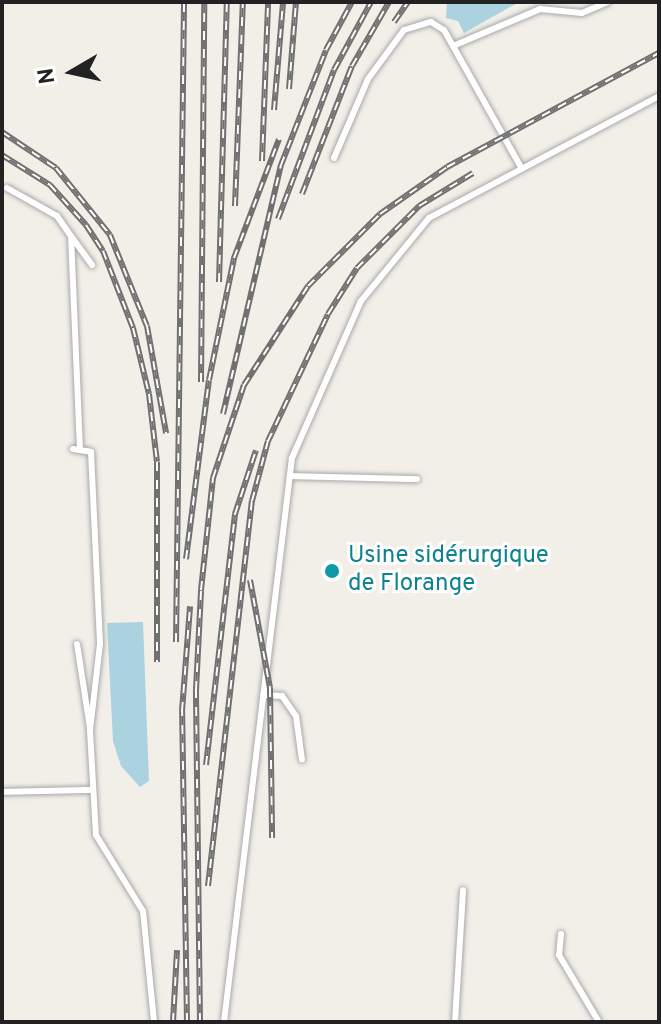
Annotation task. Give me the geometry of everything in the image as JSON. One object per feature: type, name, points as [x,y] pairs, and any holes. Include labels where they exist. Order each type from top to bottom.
[{"type":"lane","points":[[453,46],[540,9],[582,13],[608,2]]},
{"type":"lane","points":[[334,158],[368,79],[404,30],[431,22],[444,30],[522,169]]},
{"type":"lane","points":[[224,1022],[292,458],[361,301],[429,218],[659,96]]},
{"type":"lane","points":[[7,188],[57,216],[92,265]]},
{"type":"lane","points":[[71,236],[77,450],[91,452],[100,644],[90,731]]},
{"type":"lane","points":[[290,476],[417,479]]},
{"type":"lane","points":[[77,644],[90,731],[96,835],[143,911],[154,1022]]},
{"type":"lane","points":[[263,695],[282,696],[296,716],[302,760]]},
{"type":"lane","points":[[2,792],[93,790]]},
{"type":"lane","points":[[455,1022],[463,890]]},
{"type":"lane","points":[[561,934],[559,955],[599,1022]]},
{"type":"water","points":[[447,2],[519,2],[464,33],[458,21],[446,18]]},
{"type":"water","points":[[143,622],[149,781],[140,787],[121,766],[113,741],[107,623]]},
{"type":"railway","points":[[176,642],[184,2]]},
{"type":"railway","points":[[201,382],[204,2]]},
{"type":"railway","points":[[219,282],[227,2]]},
{"type":"railway","points":[[235,206],[243,2]]},
{"type":"railway","points":[[262,161],[268,2]]},
{"type":"railway","points":[[274,110],[283,2]]},
{"type":"railway","points":[[289,89],[296,2]]},
{"type":"railway","points":[[223,414],[281,165],[326,50],[352,2]]},
{"type":"railway","points":[[278,219],[334,70],[371,2]]},
{"type":"railway","points":[[302,194],[352,66],[389,2]]},
{"type":"railway","points":[[394,22],[408,2]]},
{"type":"railway","points":[[200,1022],[196,690],[201,590],[213,478],[244,385],[308,286],[380,214],[447,167],[659,53]]},
{"type":"railway","points":[[2,132],[56,168],[110,235],[147,326],[166,433]]},
{"type":"railway","points":[[186,559],[209,380],[234,258],[279,139]]},
{"type":"railway","points":[[2,155],[50,185],[86,225],[103,251],[133,328],[149,394],[157,462],[157,662]]},
{"type":"railway","points":[[208,886],[252,501],[268,441],[328,314],[357,268],[419,206],[473,173]]},
{"type":"railway","points":[[206,765],[235,514],[256,450]]},
{"type":"railway","points":[[250,580],[270,688],[272,838]]},
{"type":"railway","points":[[187,1022],[182,711],[190,606]]},
{"type":"railway","points":[[173,1022],[177,950]]},
{"type":"place","name":"Usine sidérurgique de Florange","points":[[332,571]]}]
